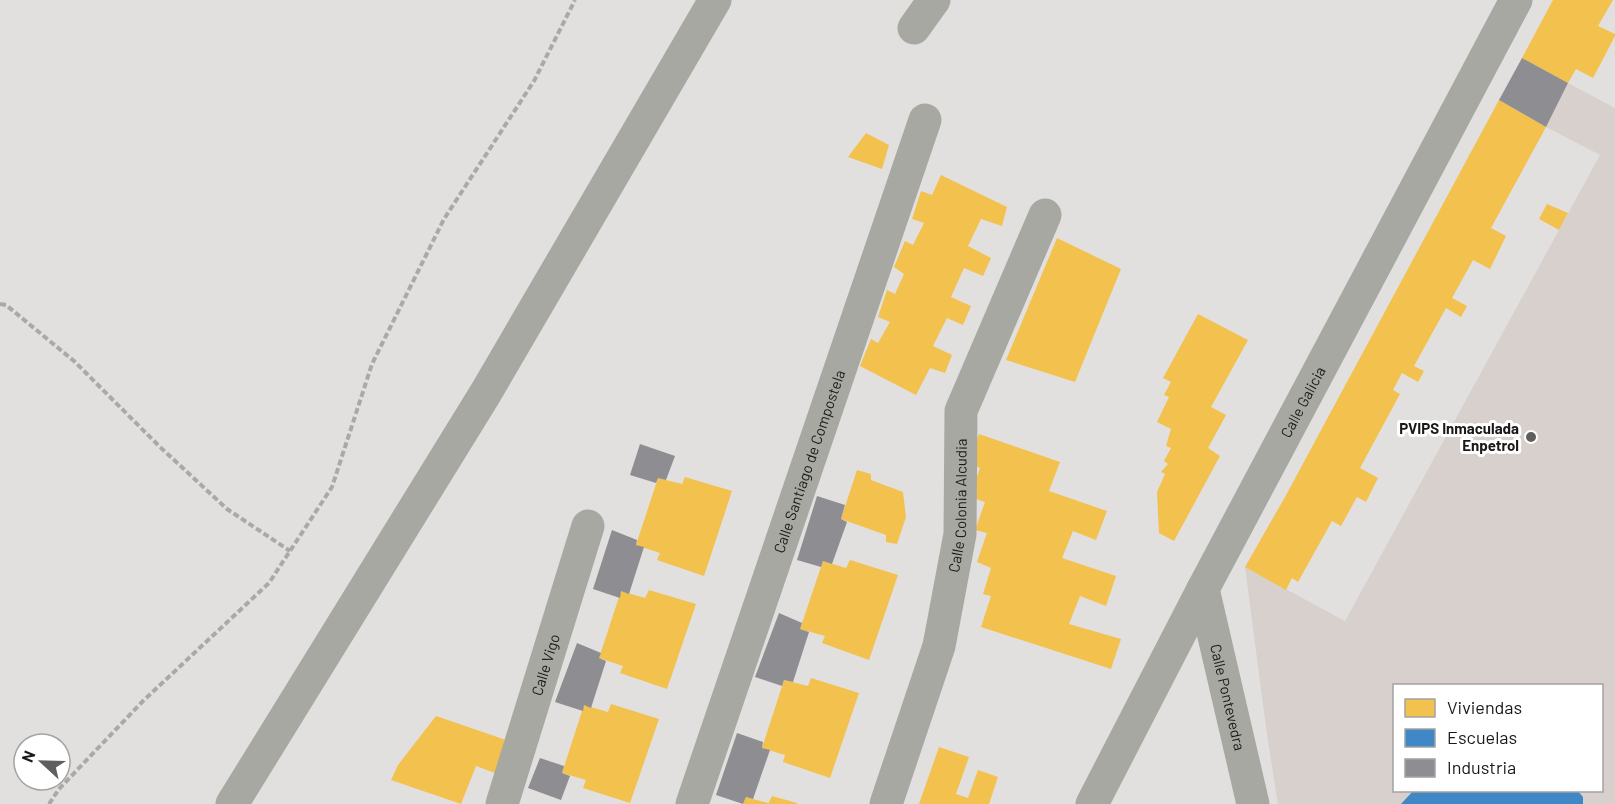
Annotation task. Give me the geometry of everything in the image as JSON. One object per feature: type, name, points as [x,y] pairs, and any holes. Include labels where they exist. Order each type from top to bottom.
[{"type":"street","points":[[232,804],[484,394],[715,0]]},
{"type":"street","points":[[914,28],[934,0]]},
{"type":"street","name":"Calle Galicia","points":[[1092,804],[1203,589],[1516,0]]},
{"type":"street","name":"Calle Santiago de Compostela","points":[[692,804],[925,120]]},
{"type":"street","name":"Calle Colonia Alcudia","points":[[886,804],[939,646],[960,534],[961,411],[1045,215]]},
{"type":"street","name":"Calle Vigo","points":[[502,804],[588,526]]},
{"type":"street","name":"Calle Pontevedra","points":[[1203,589],[1253,804]]},
{"type":"path","points":[[49,804],[59,789],[143,702],[269,583],[332,487],[372,364],[444,219],[534,81],[575,0]]},
{"type":"path","points":[[0,303],[6,305],[74,362],[227,509],[290,551]]},
{"type":"shaded area","name":"PVIPS Inmaculada Enpetrol","points":[[1568,83],[1615,108],[1615,804],[1278,804],[1245,567],[1345,621],[1600,155],[1546,127]]},
{"type":"building: Viviendas","points":[[1553,0],[1613,0],[1598,26],[1615,36],[1593,78],[1576,69],[1568,83],[1522,58]]},
{"type":"building: Viviendas","points":[[1499,100],[1546,127],[1491,228],[1506,236],[1490,269],[1473,260],[1452,298],[1467,306],[1461,317],[1446,308],[1414,366],[1424,371],[1418,382],[1402,373],[1393,390],[1400,394],[1360,468],[1378,478],[1366,502],[1357,497],[1341,526],[1332,521],[1298,582],[1292,578],[1286,590],[1245,567]]},
{"type":"building: Viviendas","points":[[866,133],[889,145],[882,169],[848,157]]},
{"type":"building: Viviendas","points":[[941,175],[1007,207],[1002,226],[981,219],[968,246],[991,258],[983,276],[964,268],[951,297],[971,306],[963,325],[947,318],[933,346],[952,355],[945,373],[930,368],[916,395],[860,366],[871,339],[878,343],[890,322],[878,317],[887,290],[895,294],[904,274],[894,267],[905,241],[913,245],[924,223],[912,219],[921,191],[932,195]]},
{"type":"building: Viviendas","points":[[1547,204],[1568,213],[1559,230],[1539,219]]},
{"type":"building: Viviendas","points":[[1057,238],[1121,269],[1075,382],[1006,360]]},
{"type":"building: Viviendas","points":[[1198,314],[1248,340],[1211,407],[1226,415],[1208,448],[1220,456],[1174,541],[1159,533],[1157,492],[1165,474],[1161,472],[1168,464],[1164,461],[1171,448],[1166,446],[1171,429],[1157,422],[1169,397],[1164,395],[1171,382],[1163,378]]},
{"type":"building: Viviendas","points":[[979,434],[1060,462],[1049,491],[1107,511],[1096,540],[1073,531],[1062,558],[1116,576],[1106,606],[1080,596],[1069,624],[1121,639],[1111,669],[981,627],[991,596],[983,594],[991,568],[977,562],[987,533],[975,530],[985,502],[970,497],[980,468],[969,463]]},
{"type":"building: Viviendas","points":[[857,470],[871,474],[871,480],[903,492],[906,517],[897,544],[886,542],[886,535],[841,519]]},
{"type":"building: Viviendas","points":[[685,477],[732,491],[704,576],[657,560],[660,553],[636,545],[658,478],[682,484]]},
{"type":"building: Viviendas","points":[[850,560],[898,575],[869,660],[822,643],[825,636],[800,629],[823,561],[846,568]]},
{"type":"building: Viviendas","points":[[649,590],[696,604],[667,689],[620,673],[623,666],[599,658],[621,591],[645,598]]},
{"type":"building: Viviendas","points":[[811,678],[859,693],[830,778],[783,762],[785,755],[762,748],[784,680],[808,686]]},
{"type":"building: Viviendas","points":[[611,704],[659,719],[630,803],[583,788],[586,780],[562,773],[584,705],[608,712]]},
{"type":"building: Viviendas","points":[[436,716],[506,740],[495,773],[476,766],[461,804],[391,780],[398,765]]},
{"type":"building: Viviendas","points":[[939,747],[969,757],[956,794],[968,798],[978,770],[998,777],[989,804],[919,804]]},
{"type":"building: Viviendas","points":[[772,796],[797,803],[797,804],[768,804]]},
{"type":"building: Viviendas","points":[[746,797],[768,803],[768,804],[743,804]]},
{"type":"building: Escuelas","points":[[1412,792],[1579,792],[1583,797],[1583,804],[1401,804]]},
{"type":"building: Industria","points":[[1522,58],[1568,83],[1546,127],[1499,100]]},
{"type":"building: Industria","points":[[640,444],[675,456],[666,480],[658,478],[656,483],[630,475]]},
{"type":"building: Industria","points":[[817,496],[845,505],[841,519],[847,522],[832,564],[823,561],[821,567],[797,560]]},
{"type":"building: Industria","points":[[612,530],[637,540],[636,545],[644,547],[629,594],[621,591],[620,598],[593,589]]},
{"type":"building: Industria","points":[[779,613],[802,623],[800,629],[809,632],[793,682],[784,680],[782,686],[755,677]]},
{"type":"building: Industria","points":[[577,643],[601,653],[599,658],[606,661],[591,708],[584,705],[583,711],[555,702]]},
{"type":"building: Industria","points":[[737,733],[763,742],[762,748],[770,750],[753,799],[746,797],[743,804],[716,795]]},
{"type":"building: Industria","points":[[540,758],[564,766],[562,773],[570,776],[561,800],[528,788]]},
{"type":"place","name":"PVIPS Inmaculada Enpetrol","points":[[1531,437]]}]
